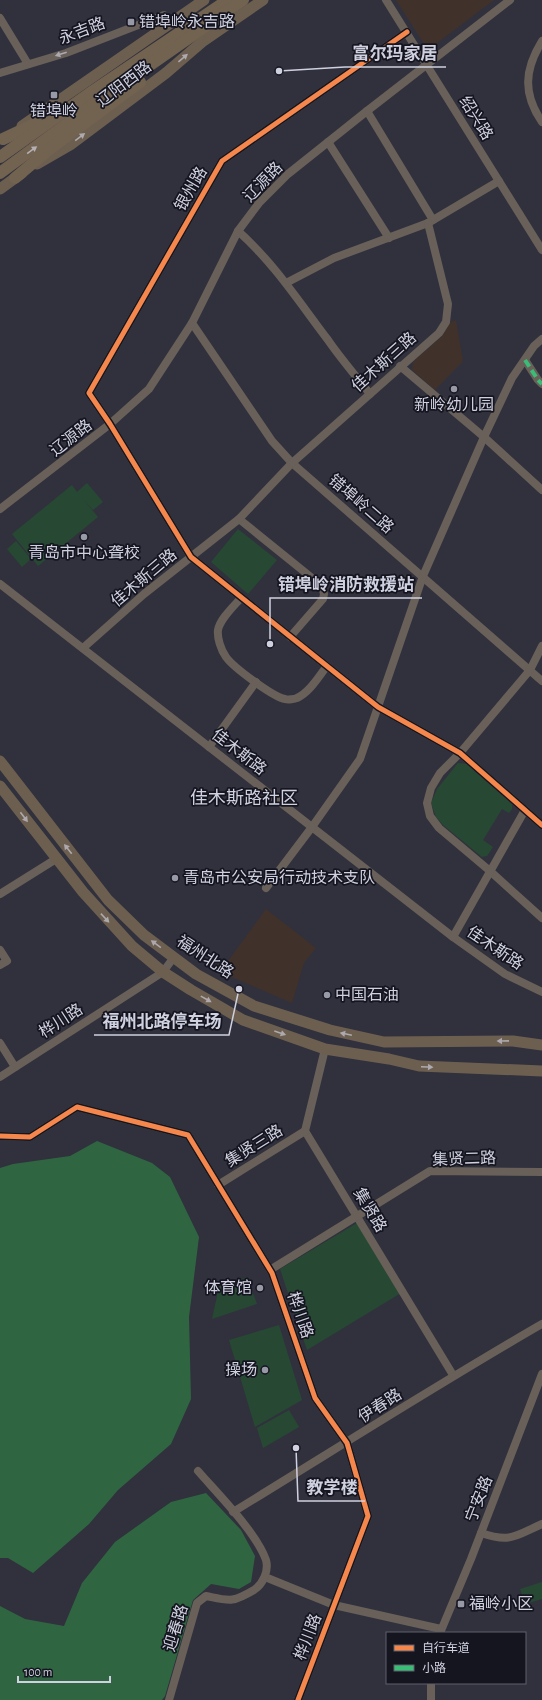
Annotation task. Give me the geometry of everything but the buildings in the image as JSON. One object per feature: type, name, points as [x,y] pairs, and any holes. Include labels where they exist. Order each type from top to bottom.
[{"type":"highway","points":[[15,178],[51,148],[152,73],[199,25],[228,0]]},
{"type":"highway","points":[[199,25],[243,0]]},
{"type":"highway","name":"辽阳西路","points":[[0,157],[176,35],[199,25]]},
{"type":"highway","name":"辽阳西路","points":[[0,173],[199,25]]},
{"type":"highway","points":[[2,140],[33,126],[104,74],[142,52],[176,35]]},
{"type":"main road","name":"辽阳西路","points":[[2,140],[204,0]]},
{"type":"main road","name":"辽阳西路","points":[[0,189],[15,178],[70,145],[166,73],[202,42],[263,0]]},
{"type":"main road","name":"福州北路","points":[[0,762],[108,900],[144,935],[196,974],[254,1006],[330,1030],[384,1042],[513,1041],[542,1045]]},
{"type":"main road","points":[[0,786],[98,911],[132,946],[163,972],[243,1020],[326,1049],[389,1059],[419,1066],[542,1071]]},
{"type":"street","name":"绍兴路","points":[[386,0],[542,250]]},
{"type":"street","name":"辽源路","points":[[0,509],[110,424],[149,389],[192,323],[238,231],[259,203],[288,174],[510,0]]},
{"type":"street","name":"永吉路","points":[[0,73],[66,52],[164,15],[170,23]]},
{"type":"street","points":[[0,18],[28,64]]},
{"type":"street","name":"银州路","points":[[110,424],[89,393],[222,161],[406,32]]},
{"type":"street","points":[[542,41],[529,67],[528,91],[534,110],[542,122]]},
{"type":"street","name":"佳木斯三路","points":[[83,648],[144,594],[239,519],[292,463],[439,333],[446,322],[448,304],[430,222],[367,111]]},
{"type":"street","points":[[328,142],[389,238]]},
{"type":"street","points":[[286,283],[334,258],[430,222],[499,181]]},
{"type":"street","points":[[238,231],[254,246],[286,283],[328,341],[370,394]]},
{"type":"street","name":"错埠岭二路","points":[[192,323],[272,441],[292,463],[542,681]]},
{"type":"street","points":[[266,888],[312,827],[360,759],[423,576],[484,437],[512,378],[534,346],[542,339]]},
{"type":"street","points":[[525,360],[542,384]]},
{"type":"street","points":[[400,366],[484,437],[542,490]]},
{"type":"street","points":[[110,424],[190,557],[378,707],[460,753],[542,825]]},
{"type":"street","points":[[239,519],[322,586],[324,594],[323,599],[290,637]]},
{"type":"street","name":"佳木斯路","points":[[0,584],[453,937],[505,974],[542,992]]},
{"type":"street","points":[[241,598],[221,623],[218,631],[219,640],[226,658],[256,682],[275,696],[286,700],[297,698],[309,688],[327,666]]},
{"type":"street","points":[[542,646],[530,670],[460,753],[440,773],[431,788],[427,803],[430,816],[439,828],[542,918]]},
{"type":"street","points":[[209,747],[256,682]]},
{"type":"street","points":[[453,937],[525,810]]},
{"type":"street","points":[[0,894],[56,858]]},
{"type":"street","points":[[0,950],[7,960],[0,965]]},
{"type":"street","name":"桦川路","points":[[0,1077],[163,972],[174,957]]},
{"type":"street","points":[[0,1042],[15,1067]]},
{"type":"street","points":[[305,1131],[326,1049]]},
{"type":"street","name":"桦川路","points":[[0,1136],[30,1137],[77,1107],[188,1135],[270,1270],[315,1398],[347,1443],[368,1516],[298,1700]]},
{"type":"street","name":"集贤三路","points":[[218,1185],[305,1131]]},
{"type":"street","name":"集贤路","points":[[305,1131],[453,1375]]},
{"type":"street","name":"集贤二路","points":[[270,1270],[430,1171],[542,1172]]},
{"type":"street","name":"伊春路","points":[[233,1512],[347,1443],[453,1375],[542,1324]]},
{"type":"street","name":"宁安路","points":[[441,1631],[481,1534],[542,1374]]},
{"type":"street","points":[[198,1471],[258,1543],[266,1562],[265,1577],[334,1605],[441,1631]]},
{"type":"street","points":[[481,1534],[496,1538],[510,1539],[542,1524]]},
{"type":"street","name":"迎春路","points":[[169,1700],[197,1603],[206,1596],[229,1601],[243,1597],[258,1587],[265,1577]]},
{"type":"street","points":[[431,1700],[432,1684]]},
{"type":"shaded area","points":[[396,0],[494,0],[428,50]]},
{"type":"shaded area","points":[[456,320],[463,361],[435,390],[412,370],[413,362],[442,336],[451,322]]},
{"type":"shaded area","points":[[266,909],[316,948],[304,963],[292,1003],[220,972]]},
{"type":"green space","points":[[87,483],[103,502],[93,510],[83,499],[98,517],[38,566],[12,534],[72,485],[77,492]]},
{"type":"green space","points":[[238,529],[277,560],[248,594],[211,562]]},
{"type":"green space","points":[[16,541],[31,559],[22,567],[7,549]]},
{"type":"green space","points":[[458,763],[467,764],[512,804],[512,809],[509,813],[502,809],[483,840],[493,847],[487,856],[482,857],[443,825],[436,817],[431,803],[437,789]]},
{"type":"green space","points":[[97,1141],[152,1163],[170,1177],[199,1237],[189,1317],[191,1399],[171,1444],[118,1490],[89,1524],[33,1573],[8,1558],[0,1558],[0,1168],[13,1164],[70,1156]]},
{"type":"green space","points":[[357,1223],[401,1293],[307,1350],[280,1269]]},
{"type":"green space","name":"操场","points":[[247,1277],[257,1304],[212,1319],[219,1287]]},
{"type":"green space","name":"操场","points":[[279,1325],[302,1400],[255,1427],[229,1340]]},
{"type":"green space","name":"操场","points":[[289,1410],[299,1427],[263,1448],[257,1428]]},
{"type":"green space","points":[[206,1493],[241,1530],[255,1556],[251,1582],[239,1589],[211,1584],[193,1600],[165,1696],[162,1700],[0,1700],[0,1606],[25,1619],[64,1626],[82,1583],[115,1542],[171,1502]]},
{"type":"green space","points":[[542,1582],[542,1599],[525,1604],[520,1589]]},
{"type":"marked path","points":[[525,360],[542,384]]},
{"type":"cycle path","points":[[407,32],[222,161],[89,393],[110,424],[191,557],[378,707],[460,753],[542,825]]},
{"type":"cycle path","points":[[0,1136],[30,1137],[77,1107],[188,1135],[272,1273],[315,1398],[347,1443],[368,1516],[298,1700]]},
{"type":"place","name":"错埠岭永吉路","points":[[131,22]]},
{"type":"place","name":"富尔玛家居","points":[[279,71]]},
{"type":"place","name":"错埠岭","points":[[54,95]]},
{"type":"place","name":"新岭幼儿园","points":[[454,389]]},
{"type":"place","name":"青岛市中心聋校","points":[[84,537]]},
{"type":"place","name":"错埠岭消防救援站","points":[[270,644]]},
{"type":"place","name":"青岛市公安局行动技术支队","points":[[175,878]]},
{"type":"place","name":"福州北路停车场","points":[[239,989]]},
{"type":"place","name":"中国石油","points":[[327,995]]},
{"type":"place","name":"体育馆","points":[[260,1288]]},
{"type":"place","name":"操场","points":[[265,1370]]},
{"type":"place","name":"教学楼","points":[[296,1448]]},
{"type":"place","name":"福岭小区","points":[[461,1604]]},
{"type":"district","name":"佳木斯路社区","points":[[244,799]]}]
